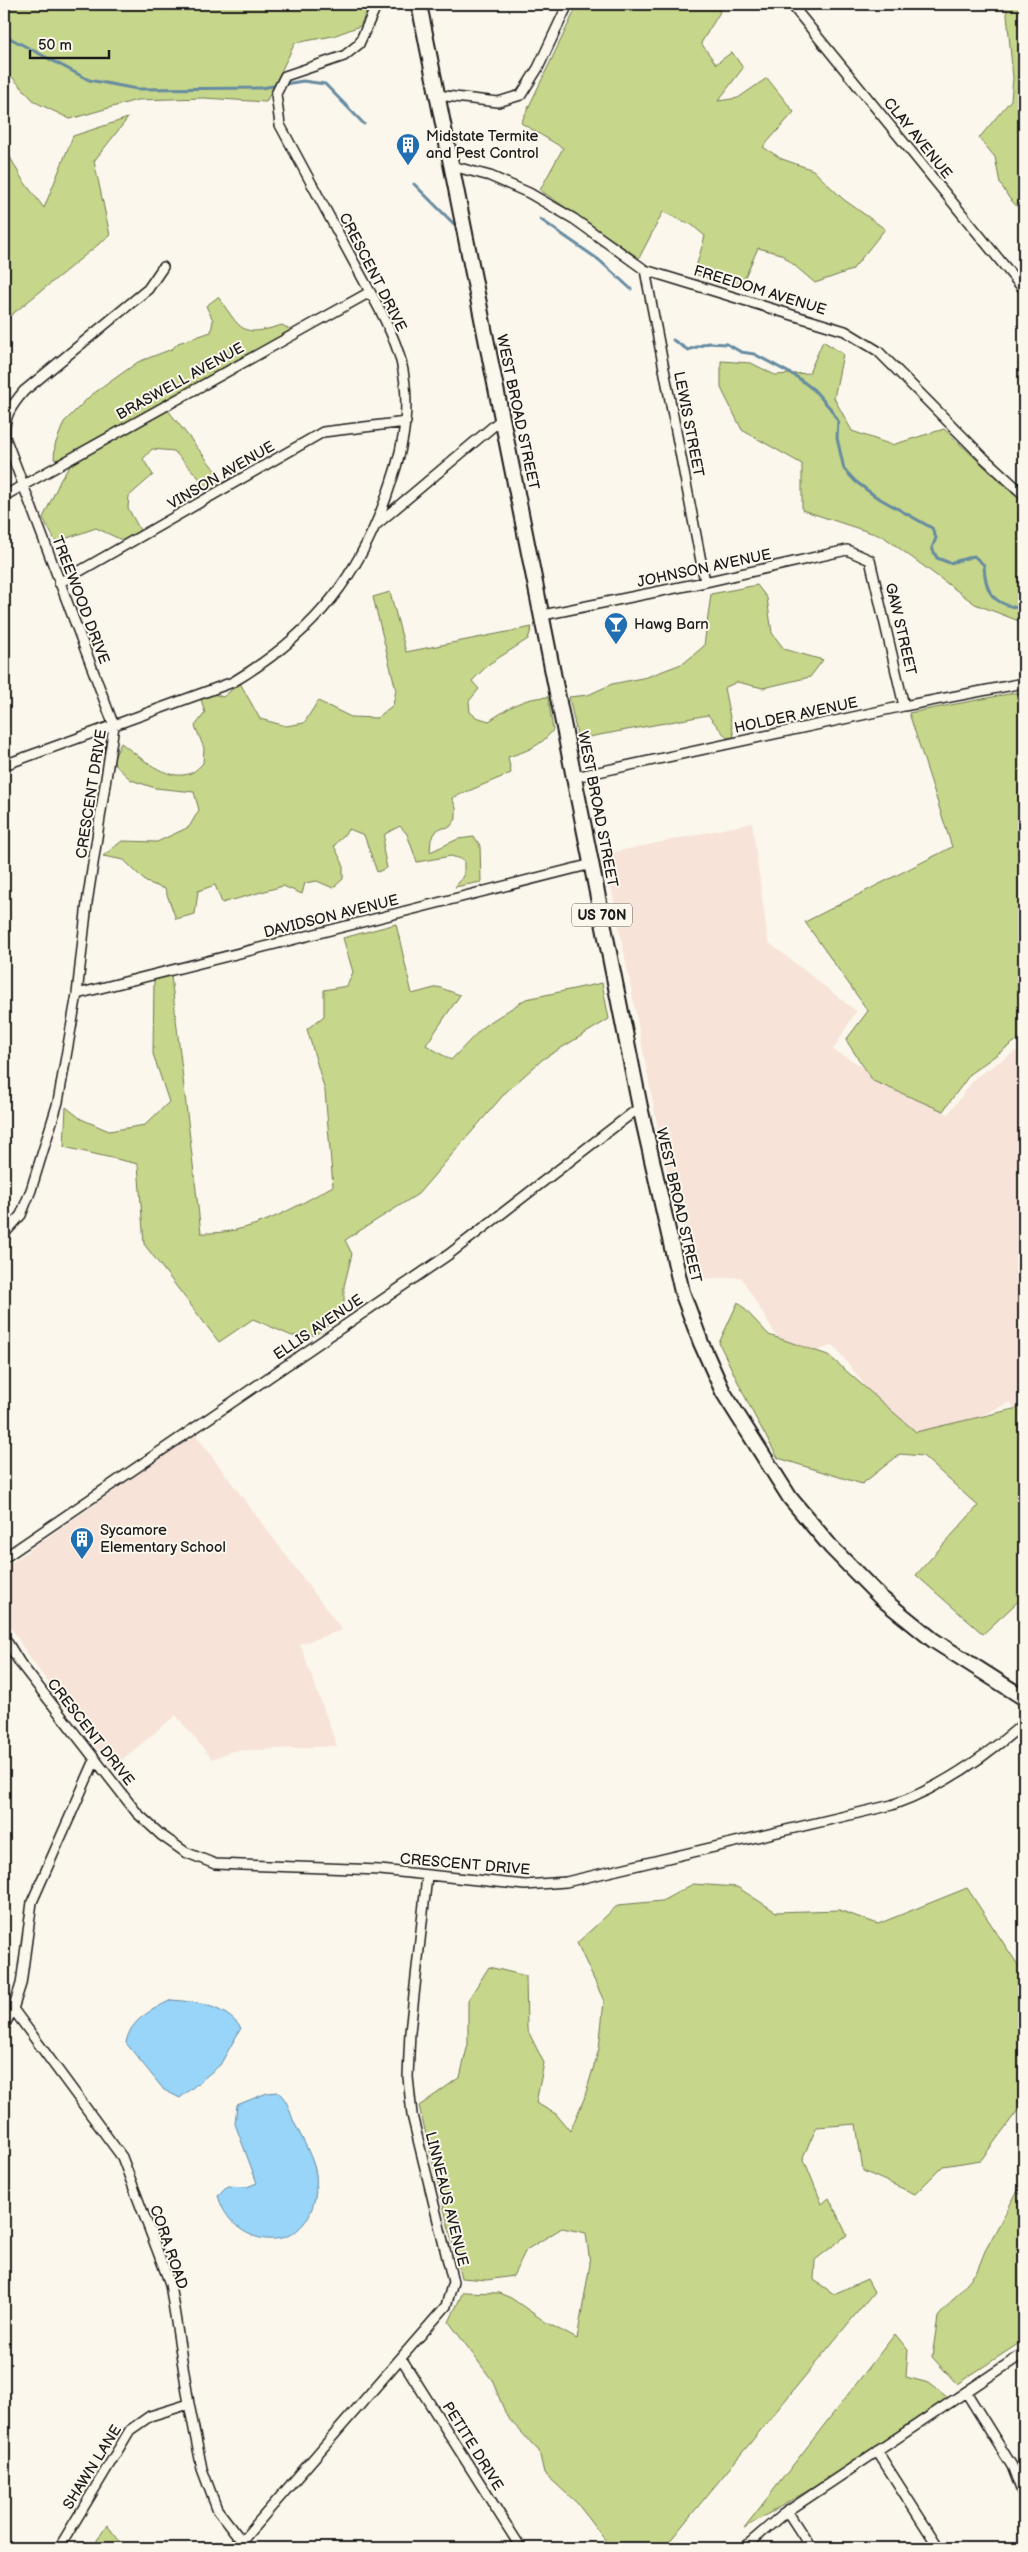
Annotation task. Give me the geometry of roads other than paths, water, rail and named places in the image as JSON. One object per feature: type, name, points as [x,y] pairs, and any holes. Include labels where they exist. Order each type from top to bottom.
[{"type":"main road","name":"WEST BROAD STREET","points":[[419,4],[543,615],[640,1107],[682,1292],[701,1343],[723,1392],[755,1446],[790,1498],[831,1547],[881,1598],[933,1640],[1024,1698]]},
{"type":"street","name":"CRESCENT DRIVE","points":[[4,1234],[21,1215],[58,1102],[77,994],[87,903],[114,726],[233,682],[290,644],[345,583],[377,525],[400,458],[406,422],[406,389],[400,359],[386,321],[280,125],[276,94],[285,76],[344,56],[359,44],[377,4]]},
{"type":"street","points":[[437,95],[498,102],[521,95],[538,68],[568,4]]},
{"type":"street","name":"CLAY AVENUE","points":[[791,4],[1024,290]]},
{"type":"street","name":"FREEDOM AVENUE","points":[[452,166],[490,176],[529,193],[574,219],[645,270],[846,331],[878,351],[984,458],[1024,494]]},
{"type":"street","name":"TREEWOOD DRIVE","points":[[114,726],[5,436],[4,423],[12,405],[24,391],[148,289],[163,267]]},
{"type":"street","name":"LEWIS STREET","points":[[645,270],[706,582]]},
{"type":"street","name":"BRASWELL AVENUE","points":[[4,496],[370,292]]},
{"type":"street","points":[[377,525],[503,418]]},
{"type":"street","name":"VINSON AVENUE","points":[[59,583],[323,432],[406,422]]},
{"type":"street","name":"JOHNSON AVENUE","points":[[543,615],[706,582],[847,550],[870,560]]},
{"type":"street","name":"GAW STREET","points":[[870,560],[904,706]]},
{"type":"street","name":"HOLDER AVENUE","points":[[575,777],[904,706],[1024,683]]},
{"type":"street","points":[[4,765],[114,726]]},
{"type":"street","name":"DAVIDSON AVENUE","points":[[77,994],[592,864]]},
{"type":"street","name":"ELLIS AVENUE","points":[[4,1558],[448,1255],[640,1107]]},
{"type":"street","name":"CRESCENT DRIVE","points":[[4,1637],[20,1663],[137,1813],[160,1835],[185,1852],[215,1864],[380,1870],[525,1885],[566,1882],[858,1815],[922,1794],[957,1774],[1024,1723]]},
{"type":"street","points":[[4,2026],[13,2009],[21,1984],[32,1902],[95,1760]]},
{"type":"street","name":"LINNEAUS AVENUE","points":[[244,2545],[446,2306],[453,2282],[412,2115],[408,2077],[410,2032],[427,1876]]},
{"type":"street","name":"CORA ROAD","points":[[13,2009],[122,2156],[170,2284],[189,2404],[202,2469],[217,2509],[244,2545]]},
{"type":"street","points":[[744,2548],[787,2511],[1024,2353]]},
{"type":"street","name":"PETITE DRIVE","points":[[401,2358],[521,2548]]},
{"type":"street","points":[[966,2392],[1012,2466],[1024,2497]]},
{"type":"street","name":"SHAWN LANE","points":[[59,2548],[130,2430],[150,2416],[189,2404]]},
{"type":"street","points":[[877,2451],[939,2548]]},
{"type":"street","points":[[787,2511],[811,2548]]},
{"type":"water","points":[[171,2000],[210,2006],[227,2015],[241,2028],[220,2065],[180,2098],[164,2090],[126,2043],[128,2035],[137,2021]]},
{"type":"water","points":[[278,2092],[287,2104],[294,2123],[311,2156],[316,2174],[316,2186],[315,2197],[308,2217],[297,2230],[283,2238],[267,2239],[252,2235],[237,2226],[225,2213],[218,2195],[227,2186],[247,2187],[257,2183],[235,2124],[237,2105],[267,2093]]},
{"type":"waterway","points":[[4,35],[89,80],[137,89],[261,88],[303,81],[325,84],[364,124]]},
{"type":"waterway","points":[[414,184],[454,224]]},
{"type":"waterway","points":[[540,219],[599,260],[631,289]]},
{"type":"waterway","points":[[673,340],[688,350],[708,343],[727,344],[741,352],[754,354],[797,377],[814,390],[830,408],[838,421],[837,438],[844,469],[855,481],[875,496],[932,528],[936,538],[932,548],[937,558],[950,563],[974,556],[984,565],[986,584],[993,596],[1005,605],[1024,609]]},
{"type":"place","name":"Midstate Termite and Pest Control","points":[[408,166]]},
{"type":"place","name":"Hawg Barn","points":[[616,645]]},
{"type":"place","name":"Sycamore Elementary School","points":[[82,1560]]}]
